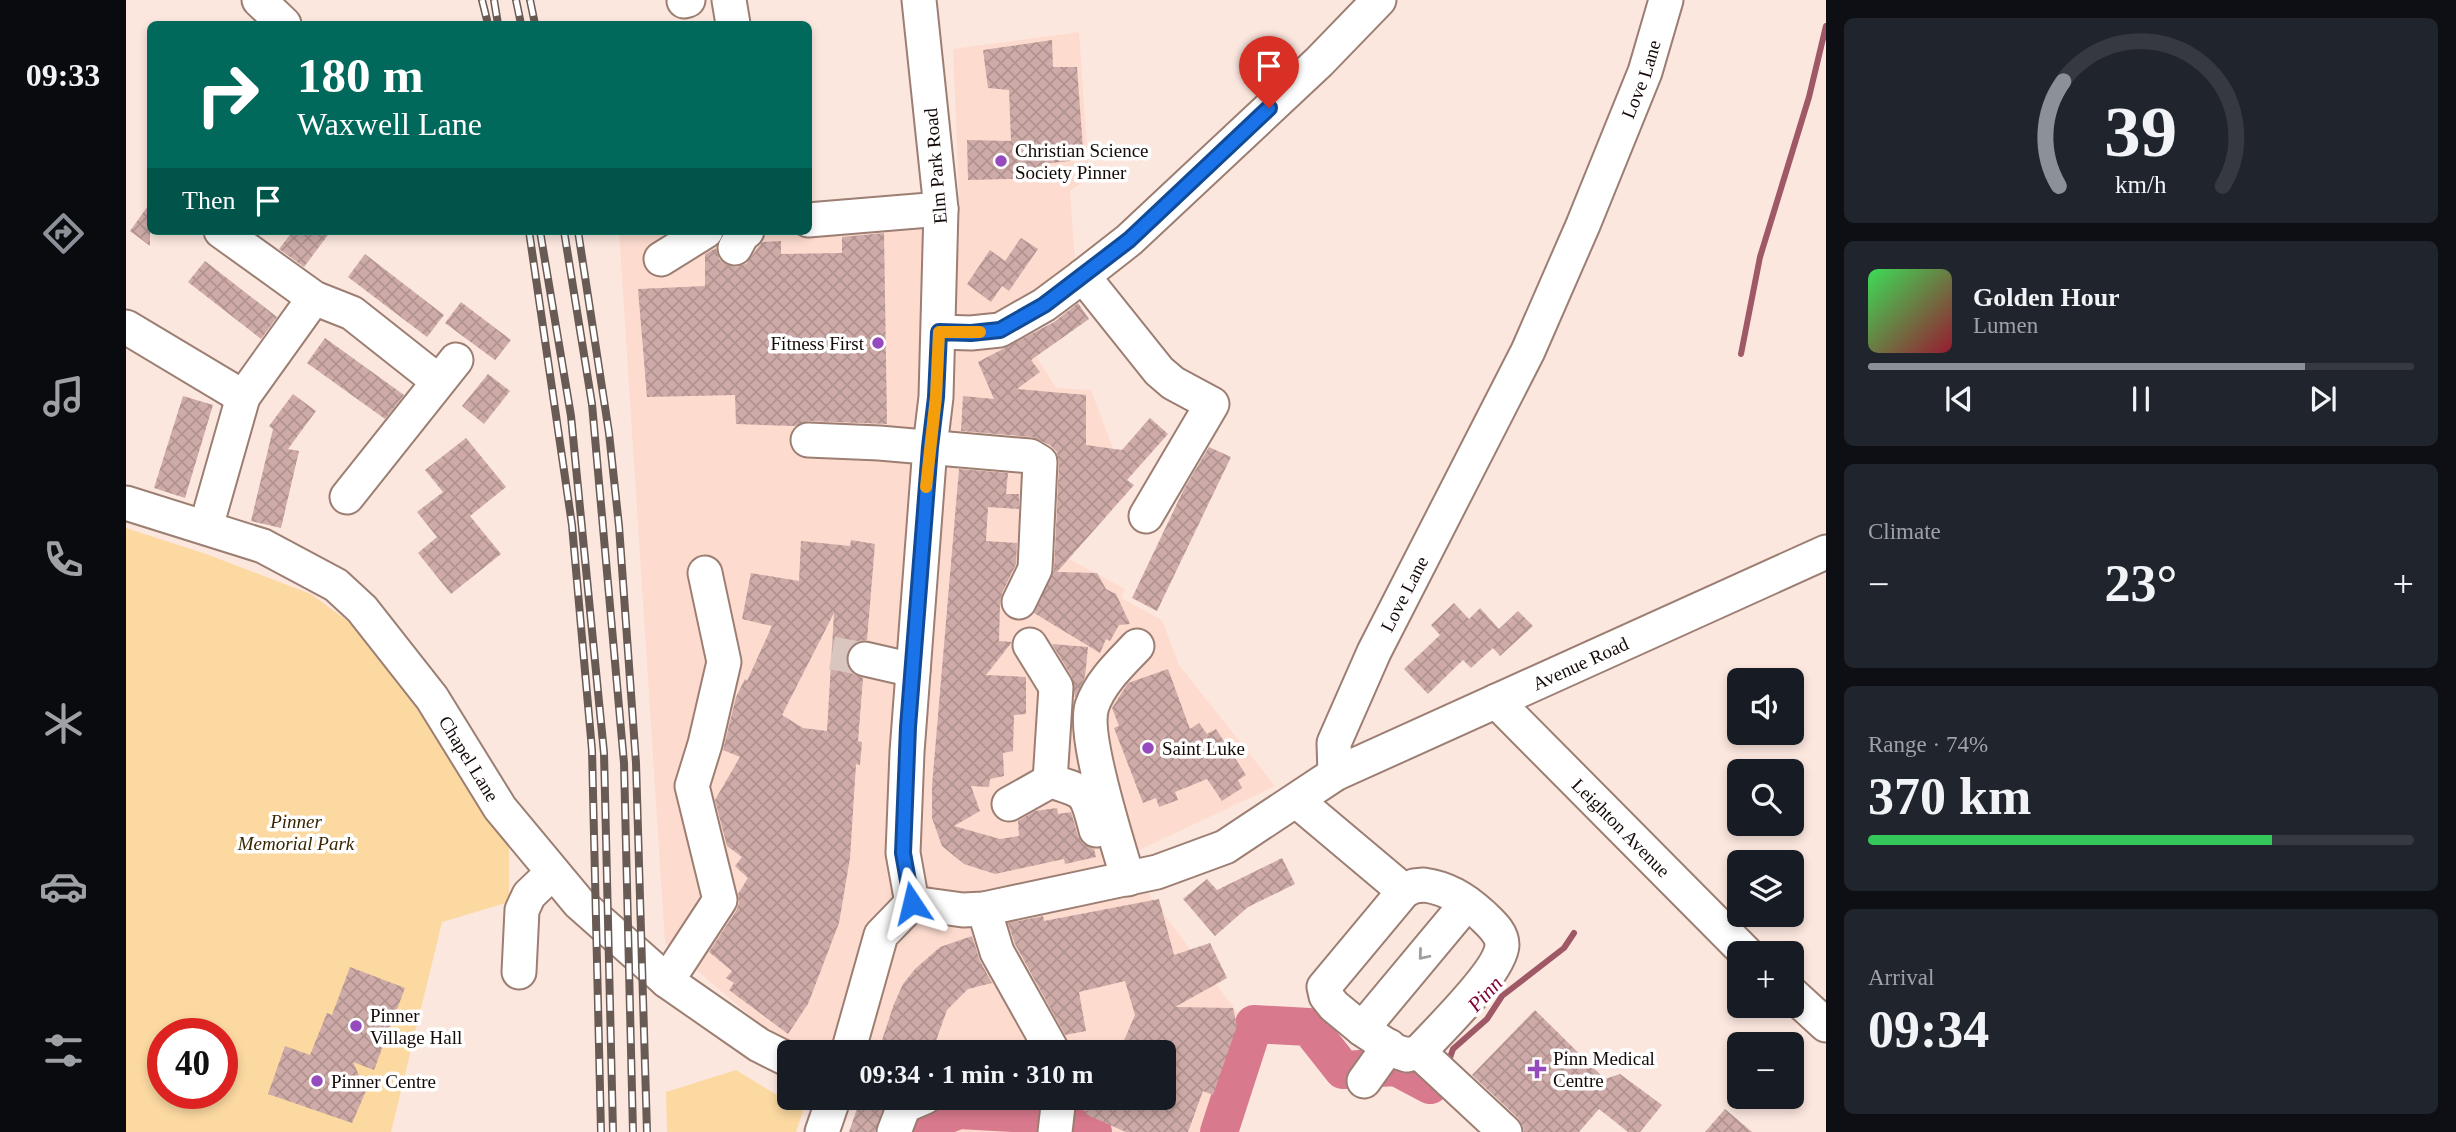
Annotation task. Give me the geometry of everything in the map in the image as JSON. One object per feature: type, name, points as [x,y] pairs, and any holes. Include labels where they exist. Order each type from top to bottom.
[{"type":"street","points":[[259,0],[281,21]]},
{"type":"street","points":[[729,0],[732,21]]},
{"type":"street","name":"Elm Park Road","points":[[912,903],[903,853],[907,752],[936,397],[941,209],[919,0]]},
{"type":"street","points":[[939,332],[1000,330],[1044,305],[1083,276],[1129,240],[1319,62],[1380,0]]},
{"type":"street","name":"Love Lane","points":[[1335,774],[1334,743],[1374,653],[1528,351],[1645,72],[1665,0]]},
{"type":"street","points":[[812,219],[941,209]]},
{"type":"street","points":[[661,259],[700,235]]},
{"type":"street","points":[[238,236],[314,298],[352,313],[439,380],[347,496]]},
{"type":"street","points":[[1083,276],[1159,370],[1173,383],[1212,404],[1146,516]]},
{"type":"street","points":[[206,527],[243,397],[314,298]]},
{"type":"street","points":[[126,327],[243,397]]},
{"type":"street","points":[[808,440],[1031,456],[1040,462],[1035,569],[1019,601]]},
{"type":"street","name":"Chapel Lane","points":[[126,503],[263,546],[336,585],[362,609],[432,698],[500,808],[579,904],[667,981],[777,1054]]},
{"type":"street","name":"Avenue Road","points":[[1335,774],[1826,552]]},
{"type":"street","points":[[667,981],[731,897],[692,786],[724,662],[705,573]]},
{"type":"street","points":[[1030,645],[1056,687],[1050,781]]},
{"type":"street","points":[[1120,881],[1089,719],[1102,687],[1138,646]]},
{"type":"street","points":[[865,659],[913,670]]},
{"type":"street","name":"Leighton Avenue","points":[[1496,701],[1734,941]]},
{"type":"street","points":[[851,1040],[881,935],[912,903],[963,910],[984,909],[1157,872],[1225,847],[1335,774]]},
{"type":"street","points":[[1009,804],[1050,781],[1080,790],[1089,803],[1120,881]]},
{"type":"street","points":[[1297,801],[1404,891]]},
{"type":"street","points":[[520,972],[522,910],[529,895],[552,873]]},
{"type":"street","points":[[1399,1058],[1491,972],[1502,945],[1499,932],[1467,903],[1443,888],[1424,885],[1404,891],[1324,987],[1326,996],[1334,1006],[1399,1058],[1505,1132]]},
{"type":"street","points":[[1399,1058],[1467,903]]},
{"type":"street","points":[[984,909],[997,952],[1046,1040]]},
{"type":"street","points":[[1804,1005],[1826,1025]]},
{"type":"street","points":[[822,1132],[830,1110]]},
{"type":"street","points":[[894,1132],[902,1110]]},
{"type":"shaded area","points":[[1079,32],[1089,177],[1070,191],[1075,260],[1011,316],[1056,388],[1091,390],[1113,448],[1043,533],[1047,547],[1125,589],[1121,598],[1162,620],[1179,665],[1275,786],[1122,858],[1246,1024],[1207,1132],[852,1132],[859,1110],[1176,1110],[1176,1040],[786,1040],[763,1027],[665,943],[619,235],[812,235],[812,208],[959,196],[953,49]]},
{"type":"green space","name":"Pinner Memorial Park","points":[[126,528],[206,554],[311,594],[353,625],[509,826],[509,902],[442,922],[391,1132],[126,1132]]},
{"type":"green space","points":[[736,1070],[777,1095],[777,1110],[803,1111],[796,1132],[667,1132],[666,1092]]},
{"type":"building","points":[[1052,40],[1053,67],[1077,67],[1083,149],[1068,149],[1070,161],[1042,164],[1043,178],[968,180],[967,140],[1011,141],[1009,90],[988,88],[983,50]]},
{"type":"building","points":[[147,207],[147,235],[150,235],[150,246],[130,231]]},
{"type":"building","points":[[884,233],[887,424],[809,421],[795,426],[736,424],[735,395],[647,397],[638,289],[705,286],[705,254],[716,248],[719,259],[736,267],[746,264],[762,242],[781,241],[781,254],[842,253],[842,237]]},
{"type":"building","points":[[290,235],[328,235],[304,267],[279,249]]},
{"type":"building","points":[[1021,238],[1038,249],[1009,291],[1002,286],[991,302],[967,284],[990,250],[1005,261]]},
{"type":"building","points":[[365,254],[444,315],[427,337],[348,277]]},
{"type":"building","points":[[205,261],[277,317],[261,339],[188,282]]},
{"type":"building","points":[[461,302],[511,340],[495,360],[445,323]]},
{"type":"building","points":[[1078,303],[1089,319],[1031,360],[1040,372],[1017,389],[1086,395],[1086,445],[1122,450],[1150,418],[1168,434],[1127,480],[1134,485],[1057,572],[1097,573],[1106,589],[1116,594],[1130,624],[1119,625],[1110,641],[1106,639],[1100,653],[1034,613],[1054,570],[1059,463],[1057,452],[1050,445],[1032,437],[961,431],[963,396],[994,399],[978,362],[1054,322]]},
{"type":"building","points":[[325,338],[404,395],[385,419],[307,363]]},
{"type":"building","points":[[488,374],[510,391],[484,424],[462,406]]},
{"type":"building","points":[[293,394],[316,411],[288,449],[299,451],[281,528],[251,521],[273,429],[269,426]]},
{"type":"building","points":[[183,396],[213,405],[185,498],[154,488]]},
{"type":"building","points":[[466,438],[506,487],[470,516],[501,554],[451,594],[418,553],[437,537],[417,512],[443,492],[425,470]]},
{"type":"building","points":[[1209,447],[1231,457],[1157,611],[1132,598],[1184,489]]},
{"type":"building","points":[[959,469],[1008,473],[1006,494],[1019,494],[1019,509],[988,507],[986,541],[1017,543],[1016,564],[1000,603],[999,641],[1012,642],[986,675],[1026,677],[1026,714],[1014,715],[1013,751],[1003,753],[1004,776],[990,779],[989,787],[971,786],[980,811],[954,826],[1000,839],[1019,836],[1018,821],[1035,811],[1057,808],[1058,814],[1071,812],[1078,836],[1083,844],[1094,849],[1096,857],[1065,864],[1064,859],[995,874],[964,864],[942,846],[932,818],[932,786]]},
{"type":"building","points":[[851,540],[875,544],[867,640],[851,645],[846,655],[851,673],[863,678],[858,741],[862,742],[860,765],[856,764],[850,858],[839,923],[808,1004],[788,1034],[729,990],[734,983],[726,978],[732,971],[709,952],[736,911],[738,894],[748,878],[735,866],[742,857],[727,846],[715,800],[740,757],[723,750],[736,697],[745,679],[747,681],[772,626],[742,619],[751,573],[799,581],[801,541],[850,546]],"holes":[[[834,613],[827,731],[803,728],[782,715]]]},
{"type":"building","points":[[1454,603],[1469,619],[1480,608],[1499,629],[1518,611],[1533,626],[1500,656],[1493,648],[1471,668],[1463,660],[1428,694],[1404,669],[1440,635],[1431,625]]},
{"type":"building","points":[[1052,644],[1088,647],[1085,677],[1075,698],[1072,677]]},
{"type":"building","name":"Saint Luke","points":[[1168,669],[1190,729],[1199,723],[1207,734],[1216,729],[1246,775],[1238,780],[1242,788],[1222,801],[1207,779],[1175,792],[1178,800],[1159,807],[1156,798],[1143,803],[1114,728],[1119,726],[1112,708],[1128,683]]},
{"type":"building","points":[[1282,858],[1295,884],[1248,907],[1215,936],[1183,899],[1207,879],[1217,890]]},
{"type":"building","points":[[1159,899],[1174,955],[1210,943],[1227,978],[1175,1007],[1233,1008],[1237,1026],[1213,1095],[1203,1091],[1188,1132],[1126,1132],[1085,1114],[1087,1110],[1176,1110],[1176,1040],[1124,1040],[1135,1015],[1125,981],[1079,992],[1086,1031],[1065,1035],[1015,944],[1008,923],[1043,916],[1044,921]]},
{"type":"building","points":[[972,936],[980,961],[992,983],[968,989],[947,1010],[936,1040],[882,1040],[903,984],[915,969],[940,947]]},
{"type":"building","points":[[350,967],[405,988],[374,1070],[353,1062],[366,1091],[352,1123],[268,1094],[285,1046],[310,1055],[327,1013],[332,1015]]},
{"type":"building","name":"Pinn Medical Centre","points":[[1535,1010],[1605,1079],[1620,1074],[1662,1105],[1640,1132],[1628,1132],[1599,1109],[1579,1132],[1524,1132],[1518,1118],[1472,1075]]},
{"type":"building","points":[[1725,1109],[1752,1132],[1705,1132]]},
{"type":"building","points":[[857,1110],[883,1110],[875,1132],[849,1132]]},
{"type":"waterway","points":[[1741,354],[1760,257],[1809,97],[1826,26]]},
{"type":"waterway","name":"Pinn","points":[[1447,1066],[1453,1049],[1487,1019],[1502,996],[1564,948],[1574,933]]},
{"type":"waterway","points":[[1219,1132],[1254,1024],[1309,1027],[1343,1070],[1396,1067],[1430,1085]]},
{"type":"waterway","points":[[902,1132],[959,1110],[1013,1113],[1093,1132]]},
{"type":"tunnel","points":[[832,653],[865,659]]},
{"type":"railway","points":[[482,0],[487,21]]},
{"type":"railway","points":[[494,0],[498,21]]},
{"type":"railway","points":[[516,0],[520,21]]},
{"type":"railway","points":[[530,0],[534,21]]},
{"type":"railway","points":[[530,235],[572,525],[592,750],[601,1132]]},
{"type":"railway","points":[[541,235],[571,416],[604,753],[613,1132]]},
{"type":"railway","points":[[565,235],[592,404],[624,763],[633,1132]]},
{"type":"railway","points":[[579,235],[609,433],[619,526],[636,763],[647,1132]]},
{"type":"slow traffic","points":[[926,487],[936,397],[939,332],[980,332]]},
{"type":"place","name":"Christian Science Society Pinner","points":[[1001,161]]},
{"type":"place","name":"Fitness First","points":[[878,343]]},
{"type":"place","name":"Saint Luke","points":[[1148,748]]},
{"type":"place","name":"Pinner Village Hall","points":[[356,1026]]},
{"type":"place","name":"Pinn Medical Centre","points":[[1537,1069]]},
{"type":"place","name":"Pinner Centre","points":[[317,1081]]},
{"type":"route","points":[[912,903],[903,853],[908,727],[939,332],[1000,330],[1044,305],[1129,240],[1269,108]]}]
